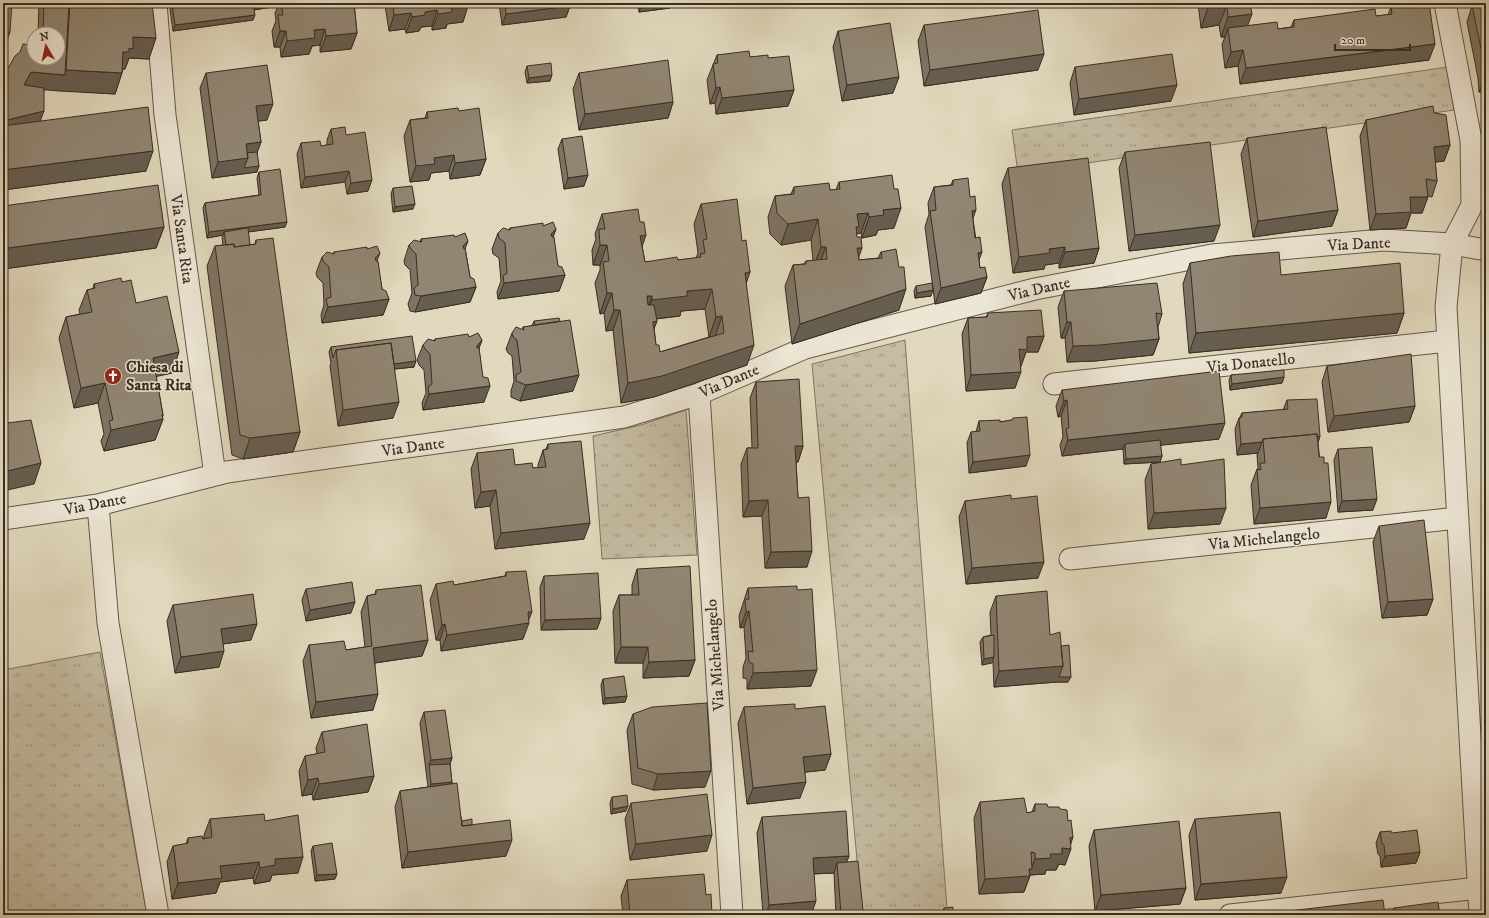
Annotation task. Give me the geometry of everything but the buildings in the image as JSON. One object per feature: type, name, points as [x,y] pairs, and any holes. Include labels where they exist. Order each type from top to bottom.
[{"type":"street","name":"Via Santa Rita","points":[[156,3],[165,116],[215,475]]},
{"type":"street","points":[[1444,3],[1470,140],[1472,205],[1452,244],[1446,307],[1480,915]]},
{"type":"street","name":"Via Dante","points":[[3,519],[98,505],[215,475],[624,417],[699,394],[806,348],[1036,289],[1212,255],[1383,240],[1452,244],[1486,250]]},
{"type":"street","name":"Via Donatello","points":[[1054,384],[1448,341]]},
{"type":"street","name":"Via Michelangelo","points":[[699,394],[732,915]]},
{"type":"street","points":[[98,505],[108,623],[158,915]]},
{"type":"street","name":"Via Michelangelo","points":[[1070,559],[1458,518]]},
{"type":"street","points":[[1230,915],[1479,888]]},
{"type":"green space","points":[[1448,67],[1454,110],[1018,173],[1012,130]]},
{"type":"green space","points":[[905,340],[947,910],[920,915],[862,915],[812,364]]},
{"type":"green space","points":[[686,410],[697,555],[602,559],[593,436],[641,425]]},
{"type":"green space","points":[[100,652],[147,915],[3,915],[3,670]]},
{"type":"place","name":"Chiesa di Santa Rita","points":[[113,376]]}]
